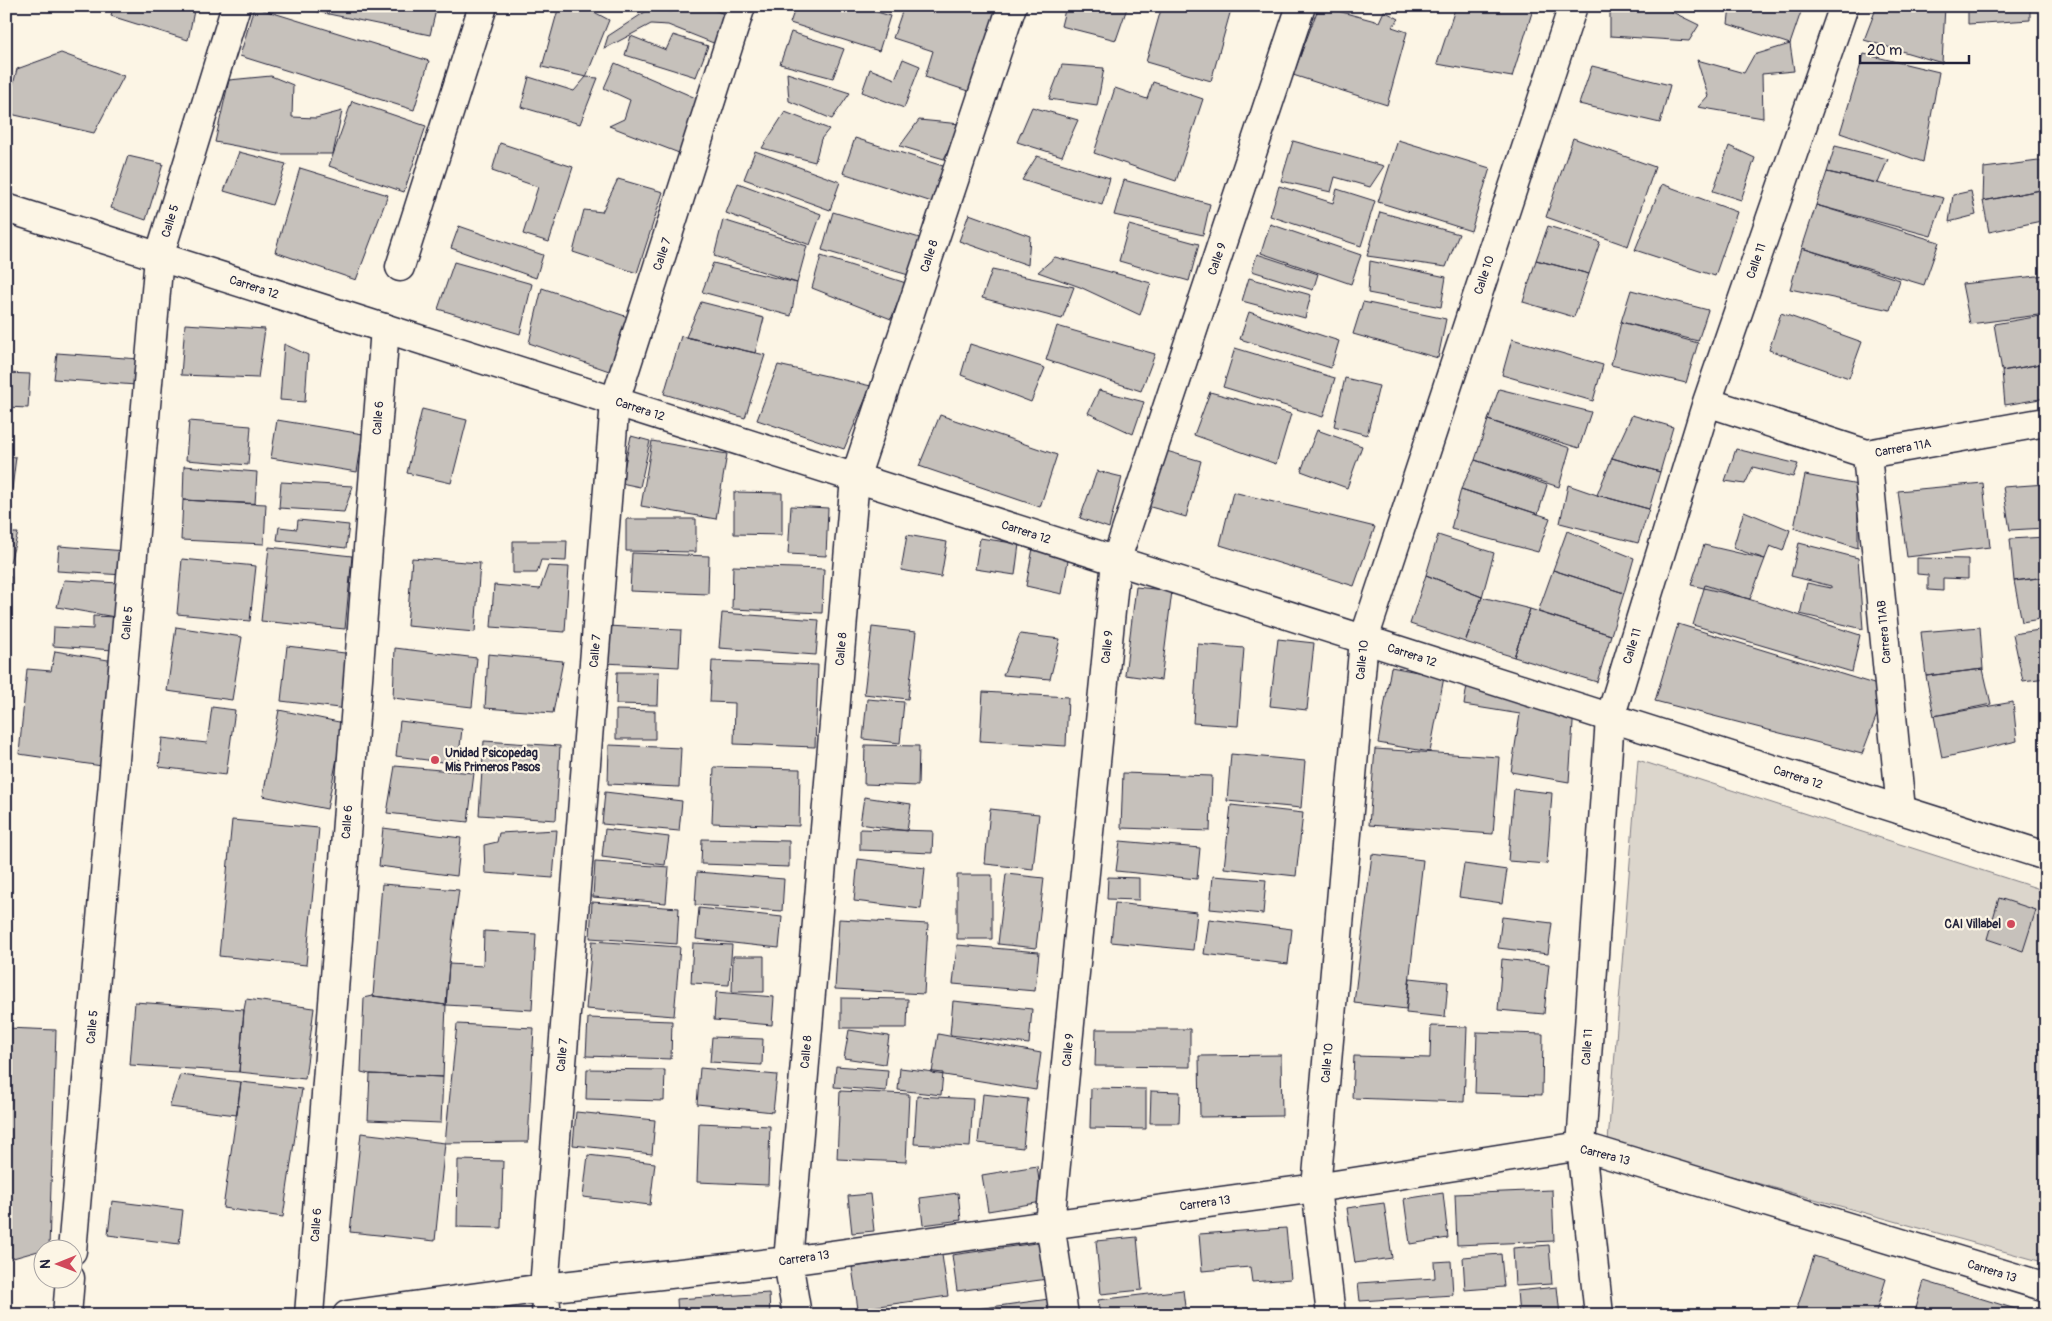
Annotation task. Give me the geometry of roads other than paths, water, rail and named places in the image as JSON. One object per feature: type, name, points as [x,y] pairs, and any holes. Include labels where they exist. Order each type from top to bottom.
[{"type":"street","name":"Calle 5","points":[[73,1238],[159,256],[236,6]]},
{"type":"street","points":[[400,267],[483,6]]},
{"type":"street","name":"Calle 7","points":[[547,1315],[544,1288],[615,401],[741,6]]},
{"type":"street","name":"Calle 8","points":[[796,1315],[788,1260],[855,478],[1012,6]]},
{"type":"street","name":"Calle 9","points":[[1064,1315],[1050,1224],[1116,560],[1301,6]]},
{"type":"street","name":"Calle 10","points":[[1331,1315],[1316,1188],[1364,639],[1573,6]]},
{"type":"street","name":"Calle 11","points":[[1599,1315],[1581,1146],[1610,718],[1707,402],[1844,6]]},
{"type":"street","name":"Carrera 12","points":[[6,208],[2046,856]]},
{"type":"street","name":"Calle 6","points":[[310,1315],[385,328]]},
{"type":"street","name":"Carrera 11A","points":[[1707,402],[1867,454],[2046,422]]},
{"type":"street","name":"Carrera 11AB","points":[[1867,454],[1900,810]]},
{"type":"street","name":"Carrera 13","points":[[347,1315],[544,1288],[788,1260],[1316,1188],[1581,1146],[2046,1287]]},
{"type":"street","points":[[67,1315],[69,1288]]},
{"type":"place","name":"Unidad Psicopedag Mis Primeros Pasos","points":[[435,760]]},
{"type":"place","name":"CAI Villabel","points":[[2011,924]]}]
